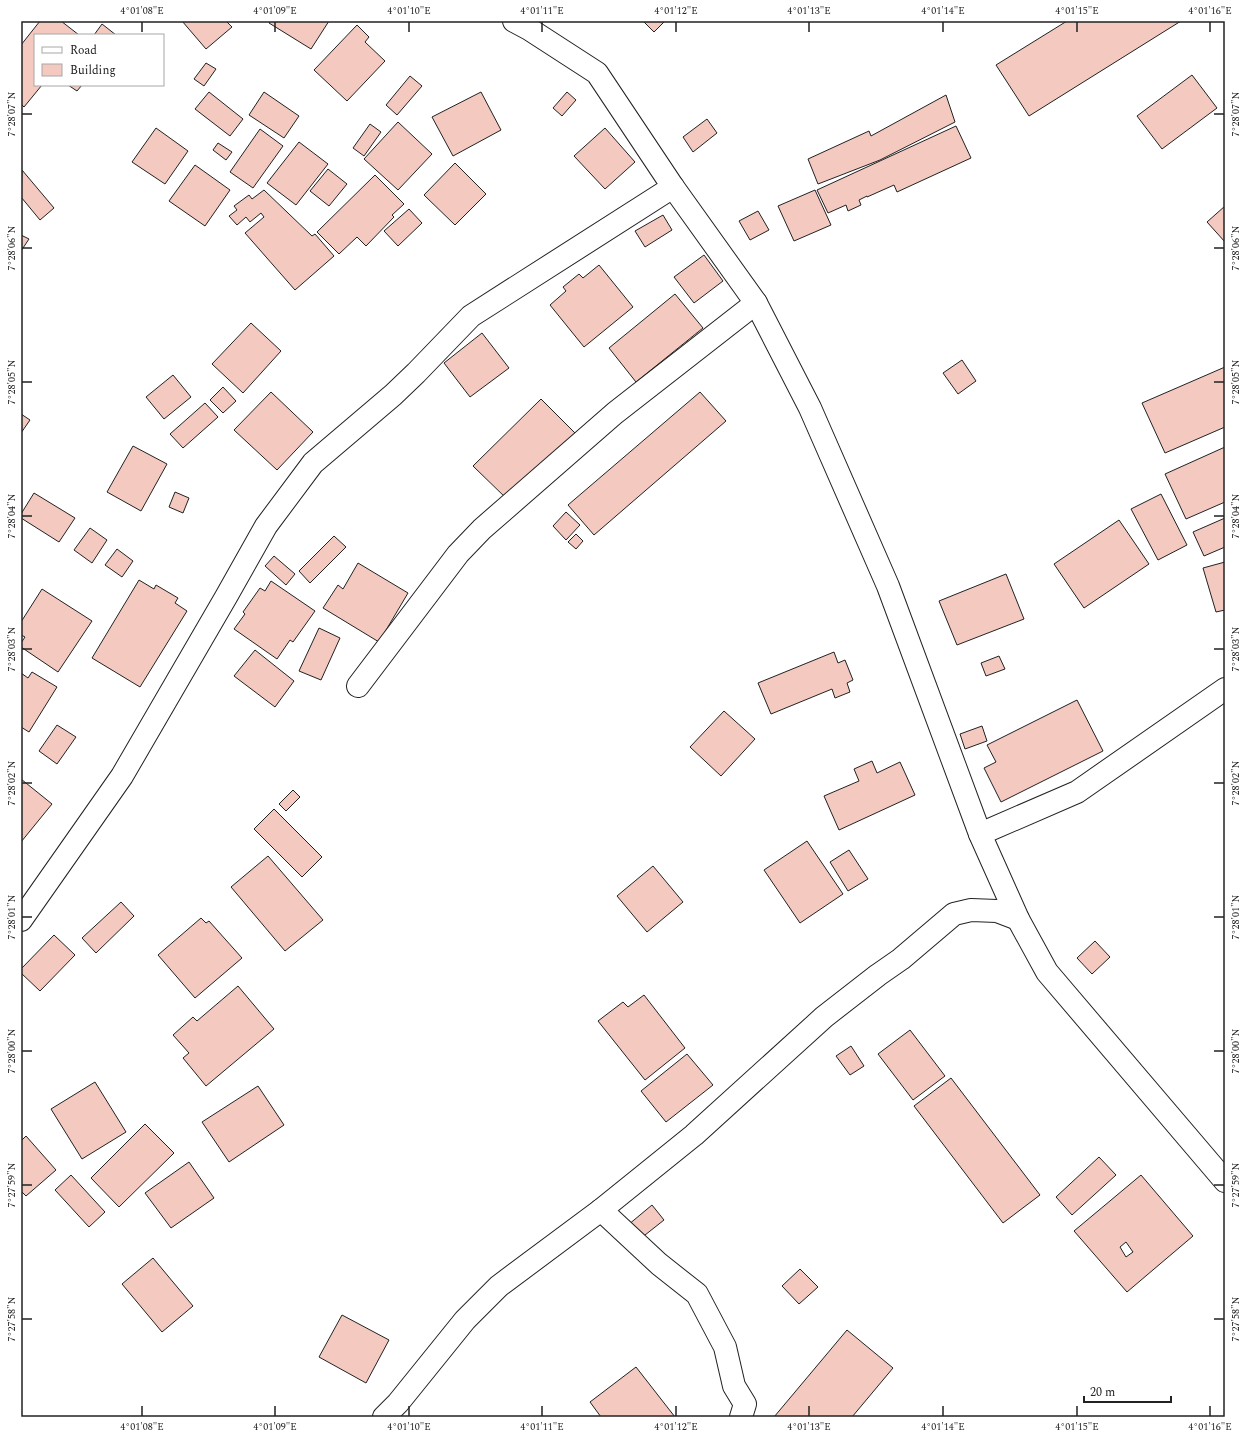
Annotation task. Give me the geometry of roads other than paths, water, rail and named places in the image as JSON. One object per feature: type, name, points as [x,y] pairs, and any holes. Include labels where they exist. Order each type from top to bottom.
[{"type":"street","points":[[526,24],[597,73],[673,187],[756,303],[810,408],[888,586],[980,834],[1018,919],[1047,972],[1225,1181]]},
{"type":"street","points":[[21,920],[122,776],[266,526],[313,463],[393,395],[471,316],[673,187]]},
{"type":"street","points":[[358,686],[458,554],[482,529],[615,413],[756,303]]},
{"type":"street","points":[[980,834],[1077,792],[1225,689]]},
{"type":"street","points":[[384,1417],[398,1403],[465,1320],[499,1286],[601,1210],[694,1136],[824,1017],[901,959],[954,914],[971,910],[997,911],[1018,919]]},
{"type":"street","points":[[601,1210],[659,1264],[697,1294],[725,1347],[734,1386],[745,1404],[741,1417]]}]
